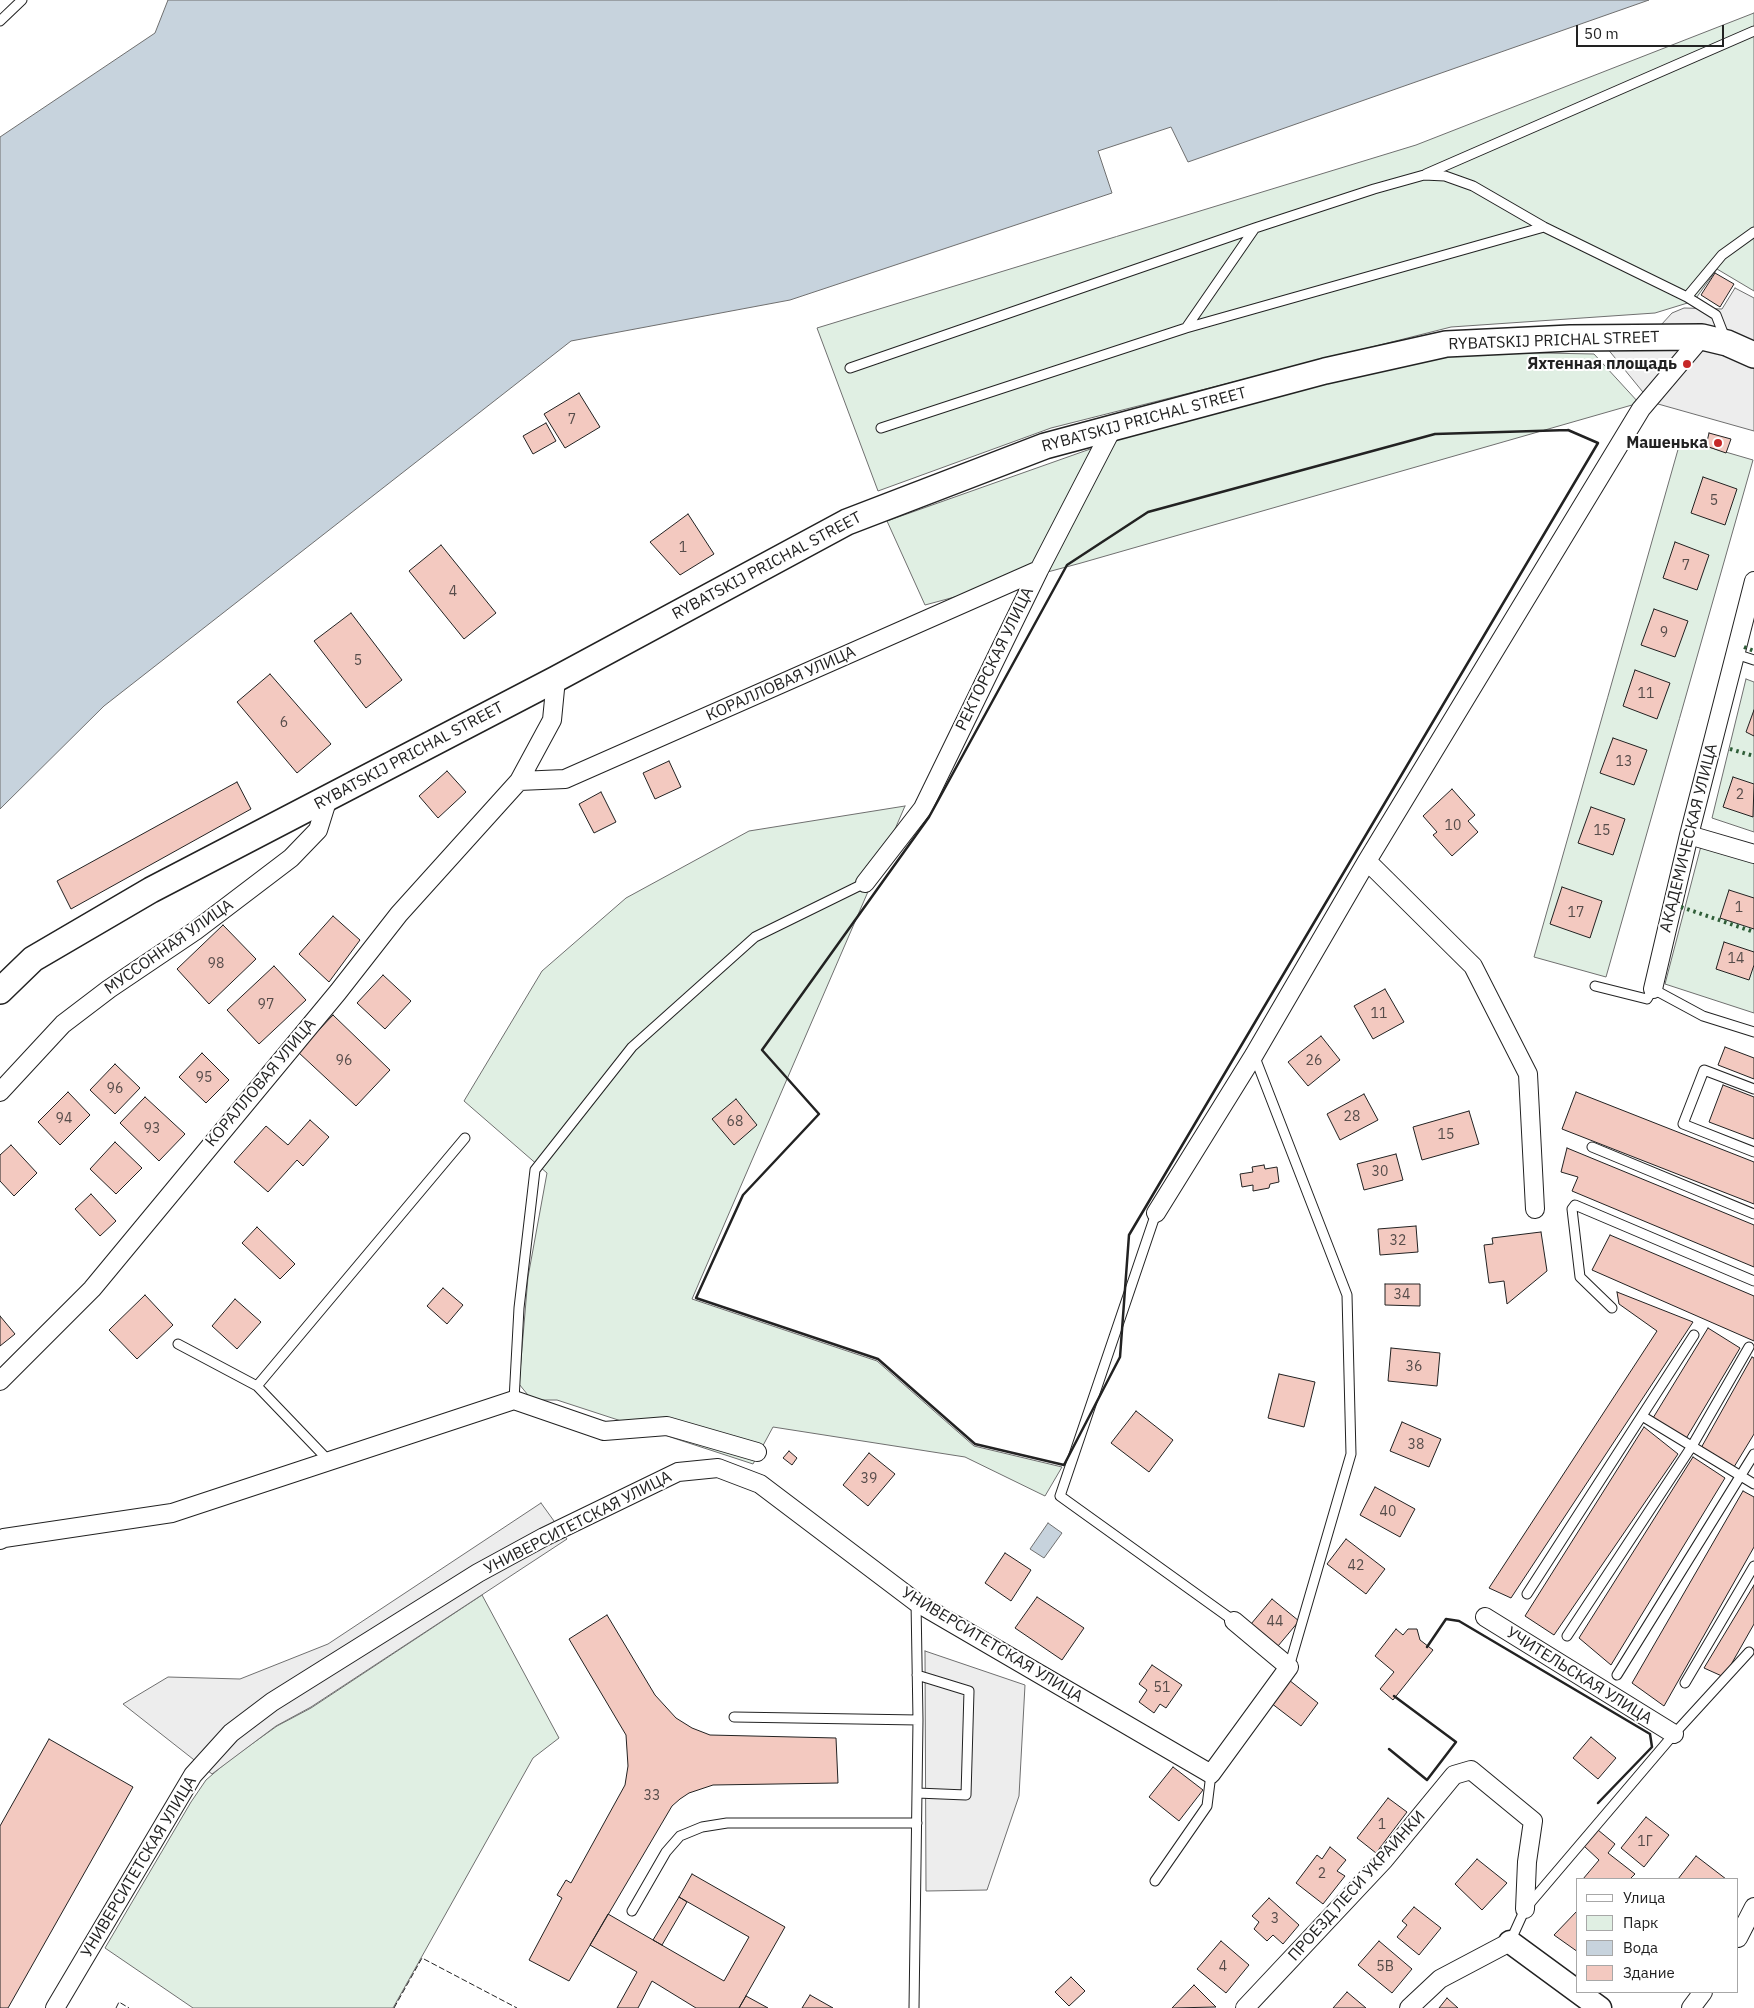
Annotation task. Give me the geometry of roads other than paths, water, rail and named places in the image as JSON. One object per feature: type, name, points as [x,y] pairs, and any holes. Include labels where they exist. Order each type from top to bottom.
[{"type":"main road","name":"RYBATSKIJ PRICHAL STREET","points":[[0,991],[33,959],[151,890],[556,679],[847,522],[1045,446],[1325,372],[1446,344],[1570,338],[1702,337],[1727,343],[1754,355]]},
{"type":"street","points":[[1156,1213],[1254,1055],[1367,861],[1641,409],[1702,337]]},
{"type":"street","name":"РЕКТОРСКАЯ УЛИЦА","points":[[865,884],[923,808],[1039,570],[1114,427]]},
{"type":"street","name":"КОРАЛЛОВАЯ УЛИЦА","points":[[519,781],[566,779],[1039,570]]},
{"type":"street","name":"АКАДЕМИЧЕСКАЯ УЛИЦА","points":[[1653,988],[1689,834],[1754,581]]},
{"type":"street","name":"КОРАЛЛОВАЯ УЛИЦА","points":[[0,1381],[92,1289],[338,992],[399,914],[519,781],[552,720],[556,679]]},
{"type":"street","name":"МУССОННАЯ УЛИЦА","points":[[0,1092],[63,1024],[109,988],[195,931],[291,858],[318,830],[328,798]]},
{"type":"street","points":[[1689,834],[1754,854]]},
{"type":"street","points":[[1367,861],[1473,966],[1528,1074],[1535,1209]]},
{"type":"street","points":[[0,1540],[172,1513],[514,1400],[604,1431],[667,1426],[757,1452]]},
{"type":"street","name":"УНИВЕРСИТЕТСКАЯ УЛИЦА","points":[[55,2008],[192,1776],[231,1733],[272,1702],[478,1572],[544,1537],[678,1472],[718,1468],[760,1484],[916,1602],[1211,1774]]},
{"type":"street","name":"УЧИТЕЛЬСКАЯ УЛИЦА","points":[[1485,1617],[1674,1734]]},
{"type":"street","points":[[1211,1774],[1289,1667],[1234,1621]]},
{"type":"street","name":"ПРОЕЗД ЛЕСИ УКРАИНКИ","points":[[1245,2008],[1384,1860],[1454,1775],[1471,1770],[1533,1821],[1527,1862],[1525,1909]]},
{"type":"street","points":[[1739,1936],[1754,1907]]},
{"type":"street","points":[[1409,2008],[1440,1979],[1510,1942],[1576,1990]]},
{"type":"street","points":[[1580,1993],[1600,2008]]},
{"type":"street","points":[[1691,2008],[1702,1993]]},
{"type":"lane","points":[[0,21],[22,0]]},
{"type":"lane","points":[[850,368],[1255,228],[1374,189],[1424,175],[1754,31]]},
{"type":"lane","points":[[1424,175],[1445,176],[1473,186],[1544,227],[1687,297],[1716,315],[1727,343]]},
{"type":"lane","points":[[881,428],[1186,328],[1544,227]]},
{"type":"lane","points":[[1186,328],[1255,228]]},
{"type":"lane","points":[[1687,297],[1722,255],[1754,232]]},
{"type":"lane","points":[[1736,654],[1754,660]]},
{"type":"lane","points":[[514,1400],[518,1308],[535,1170],[632,1047],[755,937],[865,884]]},
{"type":"lane","points":[[1595,986],[1648,999],[1653,988],[1703,1016],[1754,1032]]},
{"type":"lane","points":[[1254,1055],[1347,1294],[1351,1454],[1289,1667]]},
{"type":"lane","points":[[1754,1089],[1704,1070],[1684,1124],[1754,1152]]},
{"type":"lane","points":[[257,1386],[465,1138]]},
{"type":"lane","points":[[1592,1147],[1754,1214]]},
{"type":"lane","points":[[1612,1308],[1580,1277],[1572,1209],[1575,1205],[1754,1281]]},
{"type":"lane","points":[[1156,1213],[1060,1496],[1234,1621]]},
{"type":"lane","points":[[1527,1594],[1694,1335]]},
{"type":"lane","points":[[178,1344],[257,1386],[329,1461]]},
{"type":"lane","points":[[1567,1636],[1692,1446],[1748,1347]]},
{"type":"lane","points":[[1642,1416],[1754,1484]]},
{"type":"lane","points":[[1617,1675],[1754,1454]]},
{"type":"lane","points":[[1685,1683],[1754,1566]]},
{"type":"lane","points":[[914,2008],[918,1720],[916,1602]]},
{"type":"lane","points":[[1510,1942],[1525,1909],[1674,1734],[1749,1652]]},
{"type":"lane","points":[[917,1793],[966,1794],[969,1691],[918,1675]]},
{"type":"lane","points":[[734,1717],[918,1720]]},
{"type":"lane","points":[[1155,1881],[1207,1806],[1211,1774]]},
{"type":"lane","points":[[632,1911],[666,1852],[680,1836],[702,1828],[727,1823],[917,1823]]},
{"type":"water","points":[[168,0],[1649,0],[1188,162],[1171,127],[1098,151],[1112,193],[790,300],[571,341],[104,706],[0,809],[0,137],[155,33]]},
{"type":"water","points":[[1048,1523],[1062,1533],[1044,1558],[1030,1549]]},
{"type":"place","name":"Яхтенная площадь","points":[[1687,364]]},
{"type":"place","name":"Машенька","points":[[1718,443]]}]
